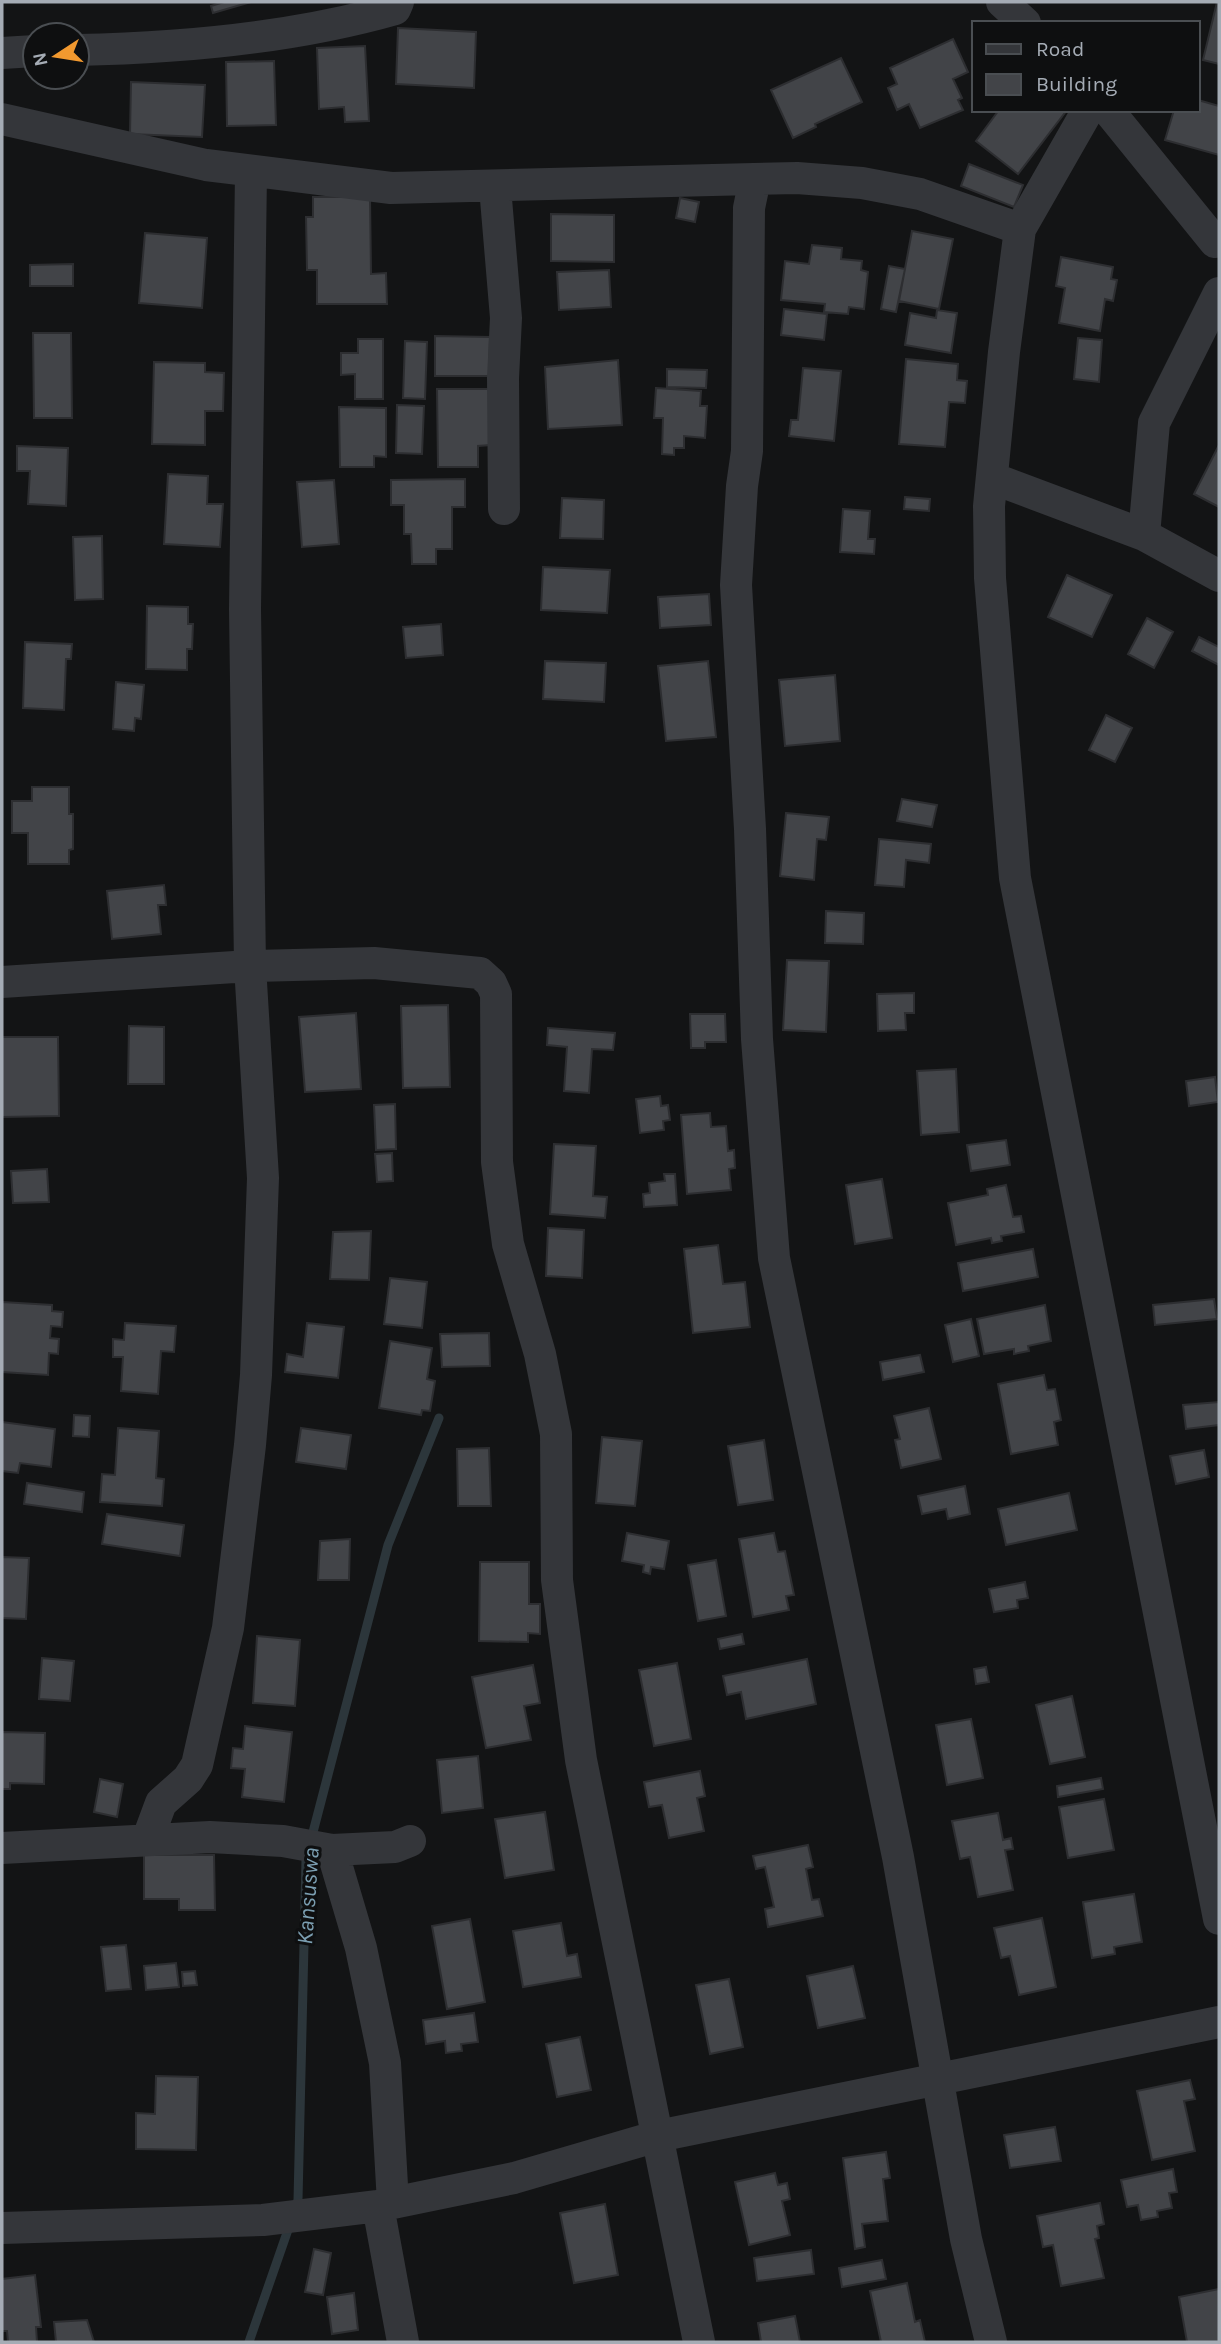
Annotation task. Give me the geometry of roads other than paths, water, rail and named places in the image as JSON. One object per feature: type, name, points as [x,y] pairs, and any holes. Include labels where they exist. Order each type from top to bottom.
[{"type":"street","points":[[91,50],[161,48],[298,29],[360,19],[395,9],[398,2]]},
{"type":"street","points":[[1002,2],[1023,21]]},
{"type":"street","points":[[2,52],[21,51]]},
{"type":"street","points":[[1087,112],[1020,229],[1004,352],[989,506],[990,578],[1015,878],[1166,1637],[1219,1919]]},
{"type":"street","points":[[1110,112],[1218,249]]},
{"type":"street","points":[[2,119],[251,173],[391,188],[797,178],[862,183],[920,194],[1020,229]]},
{"type":"street","points":[[148,1838],[160,1803],[188,1779],[197,1765],[228,1628],[256,1375],[263,1178],[250,966],[245,609],[251,173]]},
{"type":"street","points":[[755,179],[748,220],[747,451],[742,486],[736,585],[750,829],[757,1038],[774,1258],[898,1857],[966,2239],[990,2342]]},
{"type":"street","points":[[495,187],[506,318],[503,378],[504,509]]},
{"type":"street","points":[[1144,535],[1154,423],[1219,293]]},
{"type":"street","points":[[992,478],[1144,535],[1219,576]]},
{"type":"street","points":[[2,982],[250,966],[374,963],[480,973],[491,983],[496,994],[497,1162],[508,1244],[540,1354],[556,1434],[557,1580],[581,1760],[699,2342]]},
{"type":"street","points":[[2,1848],[148,1838],[210,1837],[284,1841],[327,1849],[395,1847],[410,1842]]},
{"type":"street","points":[[327,1849],[360,1948],[385,2063],[385,2204],[403,2342]]},
{"type":"street","points":[[2,2228],[264,2220],[385,2204],[514,2178],[658,2136],[1219,2022]]},
{"type":"waterway","name":"Kansuswa","points":[[294,2211],[298,2200],[306,1859],[388,1545],[439,1418]]},
{"type":"waterway","name":"Kansuswa","points":[[249,2342],[290,2224]]}]
